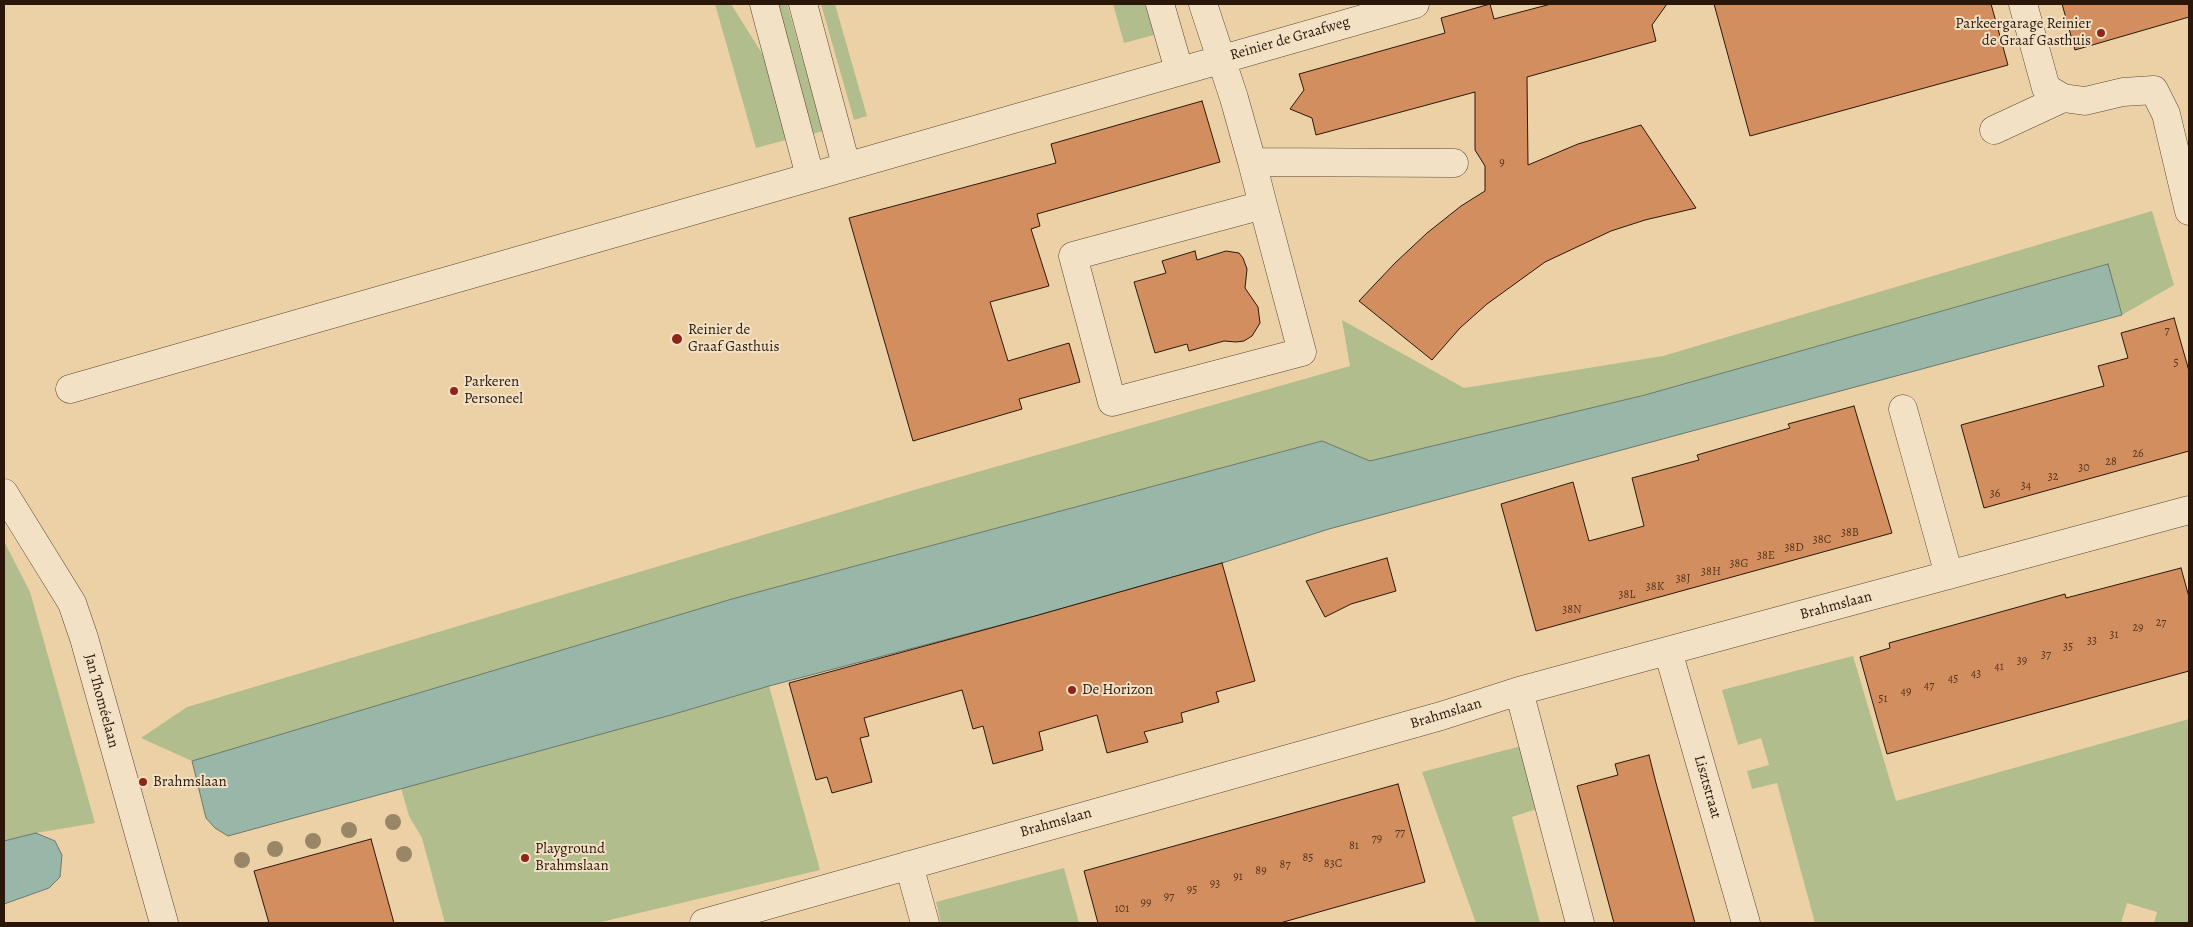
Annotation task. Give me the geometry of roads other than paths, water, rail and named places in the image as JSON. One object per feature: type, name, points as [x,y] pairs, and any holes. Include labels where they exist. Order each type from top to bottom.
[{"type":"street","points":[[764,4],[810,176]]},
{"type":"street","points":[[803,4],[846,165]]},
{"type":"street","points":[[1160,4],[1179,70]]},
{"type":"street","name":"Reinier de Graafweg","points":[[1203,4],[1220,58],[1415,4]]},
{"type":"street","points":[[2023,4],[2046,88],[2062,98],[2085,101],[2123,92],[2154,90],[2166,114],[2187,202]]},
{"type":"street","points":[[70,388],[1220,58],[1234,98],[1252,162],[1302,352],[1112,402],[1073,256],[1263,205]]},
{"type":"street","points":[[1994,130],[2062,98]]},
{"type":"street","points":[[1252,162],[1454,163]]},
{"type":"street","points":[[1903,409],[1949,575]]},
{"type":"street","name":"Jan Thoméelaan","points":[[4,493],[72,603],[84,638],[164,923]]},
{"type":"street","name":"Brahmslaan","points":[[704,923],[743,918],[909,865],[1441,716],[1519,691],[2189,510]]},
{"type":"street","name":"Lisztstraat","points":[[1668,651],[1746,923]]},
{"type":"street","points":[[1519,691],[1580,923]]},
{"type":"street","points":[[909,865],[925,923]]},
{"type":"place","name":"Parkeergarage Reinier de Graaf Gasthuis","points":[[2101,33]]},
{"type":"place","name":"Reinier de Graaf Gasthuis","points":[[677,339]]},
{"type":"place","name":"Parkeren Personeel","points":[[454,391]]},
{"type":"place","name":"De Horizon","points":[[1072,690]]},
{"type":"place","name":"Brahmslaan","points":[[143,782]]},
{"type":"place","name":"Playground Brahmslaan","points":[[525,858]]}]
